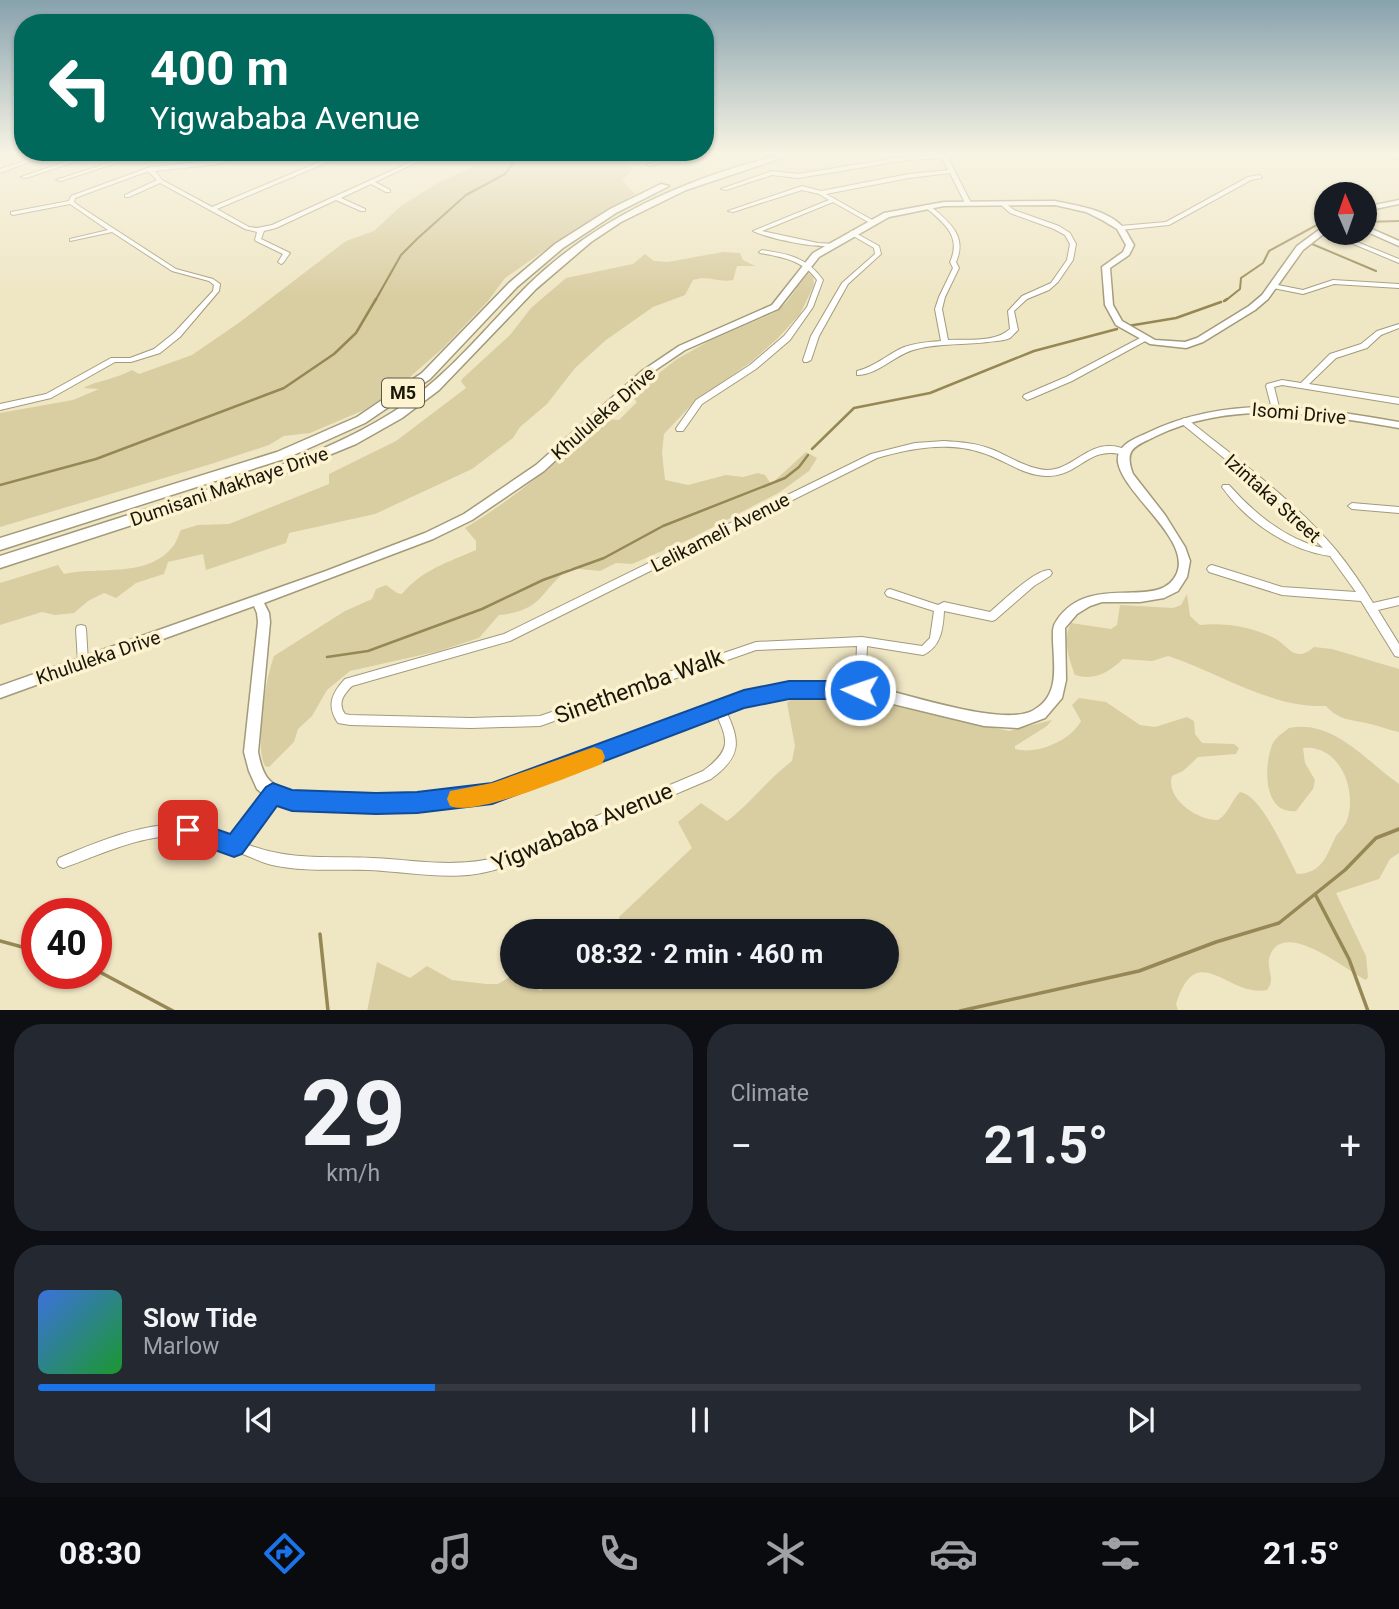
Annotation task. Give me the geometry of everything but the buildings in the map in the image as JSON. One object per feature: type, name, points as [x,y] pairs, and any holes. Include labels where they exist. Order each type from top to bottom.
[{"type":"main road","name":"Dumisani Makhaye Drive","points":[[0,544],[272,459],[345,429],[394,400],[426,376],[525,274],[580,231],[633,202]]},
{"type":"main road","name":"Dumisani Makhaye Drive","points":[[0,562],[283,471],[362,436],[409,408],[443,382],[544,275],[610,225],[653,202]]},
{"type":"street","points":[[13,213],[70,202]]},
{"type":"street","points":[[0,407],[48,396],[114,360],[143,357],[166,345],[207,302],[218,286],[211,279],[174,270],[71,202]]},
{"type":"street","points":[[199,202],[250,230],[274,227],[327,202]]},
{"type":"street","points":[[212,209],[228,202]]},
{"type":"street","points":[[345,202],[363,210]]},
{"type":"street","points":[[731,211],[756,202]]},
{"type":"street","points":[[830,202],[756,230],[818,245],[832,245]]},
{"type":"street","points":[[835,202],[872,222]]},
{"type":"street","name":"Khululeka Drive","points":[[0,692],[421,540],[483,509],[540,468],[621,393],[662,361],[708,335],[775,307],[787,295],[807,265],[832,245],[872,222],[901,211],[927,206],[1036,202]]},
{"type":"street","name":"Khululeka Drive","points":[[1042,202],[1096,213],[1120,228]]},
{"type":"street","points":[[1206,202],[1167,224],[1120,228],[1130,245],[1126,253],[1106,267],[1109,306],[1119,323],[1145,339],[1170,346],[1191,344],[1252,308],[1273,286],[1300,248],[1314,239]]},
{"type":"street","points":[[1377,207],[1398,202]]},
{"type":"street","points":[[860,373],[867,372],[899,352],[1010,335],[1014,330],[1011,311],[1026,297],[1054,283],[1072,251],[1072,243],[1059,226],[1012,214],[1002,203]]},
{"type":"street","points":[[927,206],[953,229],[957,243],[957,255],[953,262],[956,268],[936,310],[945,343]]},
{"type":"street","points":[[72,240],[113,230]]},
{"type":"street","points":[[261,230],[258,240],[287,253],[281,262]]},
{"type":"street","points":[[807,360],[815,337],[845,283],[878,254],[877,247],[852,233]]},
{"type":"street","points":[[1377,234],[1399,244]]},
{"type":"street","points":[[1361,245],[1399,261]]},
{"type":"street","points":[[680,429],[692,408],[699,402],[771,353],[801,321],[817,295],[820,280],[807,265],[794,258],[761,252]]},
{"type":"street","points":[[1273,286],[1303,292],[1333,282],[1399,286]]},
{"type":"street","points":[[1303,385],[1333,356],[1364,346],[1379,333],[1399,326]]},
{"type":"street","points":[[1027,397],[1069,379],[1145,339]]},
{"type":"street","points":[[1275,407],[1270,386],[1282,382],[1398,398]]},
{"type":"street","name":"Isomi Drive","points":[[1124,453],[1141,439],[1184,421],[1226,410],[1275,407],[1311,410],[1399,425]]},
{"type":"street","name":"Izintaka Street","points":[[1184,421],[1297,516],[1333,554],[1399,653]]},
{"type":"street","name":"Lelikameli Avenue","points":[[336,710],[338,696],[349,682],[506,638],[874,456],[914,446],[960,446],[985,450],[1024,468],[1050,473],[1061,472],[1098,449],[1124,453]]},
{"type":"street","points":[[257,601],[264,622],[251,752],[262,786],[273,794],[292,800],[417,803],[492,793],[719,709],[757,696],[789,690],[860,690],[999,722],[1030,718],[1049,706],[1058,694],[1059,627],[1066,617],[1081,604],[1099,597],[1142,597],[1164,593],[1180,580],[1185,564],[1179,544],[1128,475],[1123,462],[1124,453]]},
{"type":"street","points":[[1226,487],[1240,503],[1292,541],[1315,552],[1333,554]]},
{"type":"street","points":[[1352,506],[1399,510]]},
{"type":"street","points":[[1212,569],[1282,591],[1364,597]]},
{"type":"street","points":[[890,593],[939,609],[944,606],[995,616],[1046,573]]},
{"type":"street","points":[[1370,608],[1399,601]]},
{"type":"street","name":"Sinethemba Walk","points":[[336,710],[342,719],[350,720],[471,723],[540,721],[747,648],[862,641],[923,651],[931,648],[936,639],[939,609]]},
{"type":"street","points":[[81,629],[83,662]]},
{"type":"street","points":[[860,690],[862,641]]},
{"type":"street","name":"Yigwababa Avenue","points":[[63,862],[117,842],[168,831],[188,830],[272,859],[316,865],[369,864],[474,871],[492,866],[707,775],[720,767],[728,757],[732,732],[719,709]]},
{"type":"street","points":[[234,846],[273,794]]},
{"type":"shaded area","points":[[407,202],[622,202],[558,241],[505,278],[488,301],[443,348],[395,390],[364,410],[310,433],[284,436],[269,445],[211,464],[0,527],[0,413],[73,400],[99,389],[83,388],[89,385],[132,370],[139,374],[192,355],[346,241],[374,231]]},
{"type":"shaded area","points":[[723,252],[740,253],[743,260],[755,266],[737,266],[733,280],[693,280],[685,295],[653,307],[606,340],[575,368],[547,404],[520,427],[513,438],[472,469],[375,514],[289,533],[286,543],[206,570],[203,554],[168,562],[164,574],[136,583],[116,598],[104,593],[88,601],[74,613],[55,615],[42,612],[0,625],[0,583],[58,565],[64,574],[123,569],[151,563],[164,556],[174,545],[181,530],[198,525],[229,524],[329,484],[329,474],[396,441],[466,388],[461,381],[463,378],[510,335],[531,308],[566,278],[633,264],[645,254],[654,261],[668,262]]},
{"type":"shaded area","points":[[808,273],[813,276],[814,285],[800,314],[751,362],[694,402],[664,434],[662,453],[665,480],[688,485],[726,475],[743,477],[758,473],[765,475],[771,484],[806,452],[817,458],[809,471],[780,492],[690,539],[632,564],[616,563],[600,571],[570,568],[540,599],[525,609],[499,615],[479,638],[439,651],[350,671],[327,690],[312,716],[298,729],[294,742],[269,767],[265,766],[261,728],[274,656],[345,611],[372,599],[376,589],[386,585],[402,594],[418,578],[476,550],[476,541],[465,528],[555,463],[605,419],[619,420],[637,402],[631,395],[677,359],[711,340],[774,313],[786,303]]},
{"type":"shaded area","points":[[1187,594],[1190,616],[1200,625],[1229,625],[1258,631],[1276,639],[1297,654],[1305,653],[1314,647],[1332,649],[1399,669],[1399,732],[1344,718],[1326,706],[1305,705],[1265,696],[1168,656],[1152,661],[1123,659],[1095,676],[1075,675],[1067,643],[1071,623],[1111,629],[1117,625],[1120,605],[1173,608],[1181,605]]},
{"type":"shaded area","points":[[839,694],[1009,731],[1052,720],[1015,746],[1015,749],[1024,750],[1052,745],[1069,735],[1081,721],[1072,705],[1079,698],[1106,702],[1140,725],[1155,727],[1187,717],[1194,721],[1195,734],[1202,743],[1234,744],[1239,748],[1236,754],[1198,757],[1183,771],[1172,776],[1171,785],[1178,800],[1193,813],[1218,820],[1240,792],[1248,796],[1265,814],[1297,874],[1318,867],[1346,823],[1350,798],[1348,785],[1343,772],[1327,754],[1316,749],[1303,748],[1305,763],[1315,780],[1313,789],[1296,811],[1285,810],[1277,805],[1268,787],[1270,752],[1274,741],[1289,728],[1305,727],[1335,736],[1399,784],[1399,853],[1390,859],[1379,879],[1336,893],[1366,956],[1368,977],[1366,980],[1314,949],[1286,942],[1276,947],[1269,959],[1271,982],[1267,990],[1239,986],[1204,972],[1194,975],[1184,984],[1176,1004],[1178,1010],[367,1010],[377,962],[410,978],[427,966],[452,980],[500,983],[500,989],[899,989],[899,919],[620,919],[692,848],[678,822],[701,803],[727,821],[792,761],[795,746],[787,703],[792,698]]},
{"type":"waterway","points":[[375,301],[401,255],[458,202]]},
{"type":"waterway","points":[[1377,222],[1399,221]]},
{"type":"waterway","points":[[1225,301],[1240,289],[1241,278],[1263,263],[1269,251],[1314,227]]},
{"type":"waterway","points":[[1312,244],[1376,271]]},
{"type":"waterway","points":[[0,485],[96,459],[284,388],[334,354],[356,333],[376,299]]},
{"type":"waterway","points":[[1128,326],[1176,318],[1221,302]]},
{"type":"waterway","points":[[812,449],[854,408],[930,393],[1034,351],[1117,329]]},
{"type":"waterway","points":[[327,657],[368,651],[482,609],[543,580],[604,558],[663,526],[785,478],[799,467],[808,455]]},
{"type":"waterway","points":[[1315,894],[1345,870],[1376,838],[1399,829]]},
{"type":"waterway","points":[[964,1010],[1139,971],[1216,942],[1279,923],[1315,894]]},
{"type":"waterway","points":[[1315,894],[1349,959],[1368,1010]]},
{"type":"waterway","points":[[320,934],[328,1010]]},
{"type":"waterway","points":[[0,941],[21,947]]},
{"type":"waterway","points":[[112,979],[171,1010]]},
{"type":"slow traffic","points":[[457,799],[492,793],[594,757]]},
{"type":"route","points":[[188,830],[234,846],[273,794],[292,800],[417,803],[492,793],[744,699],[789,690],[860,690]]}]
